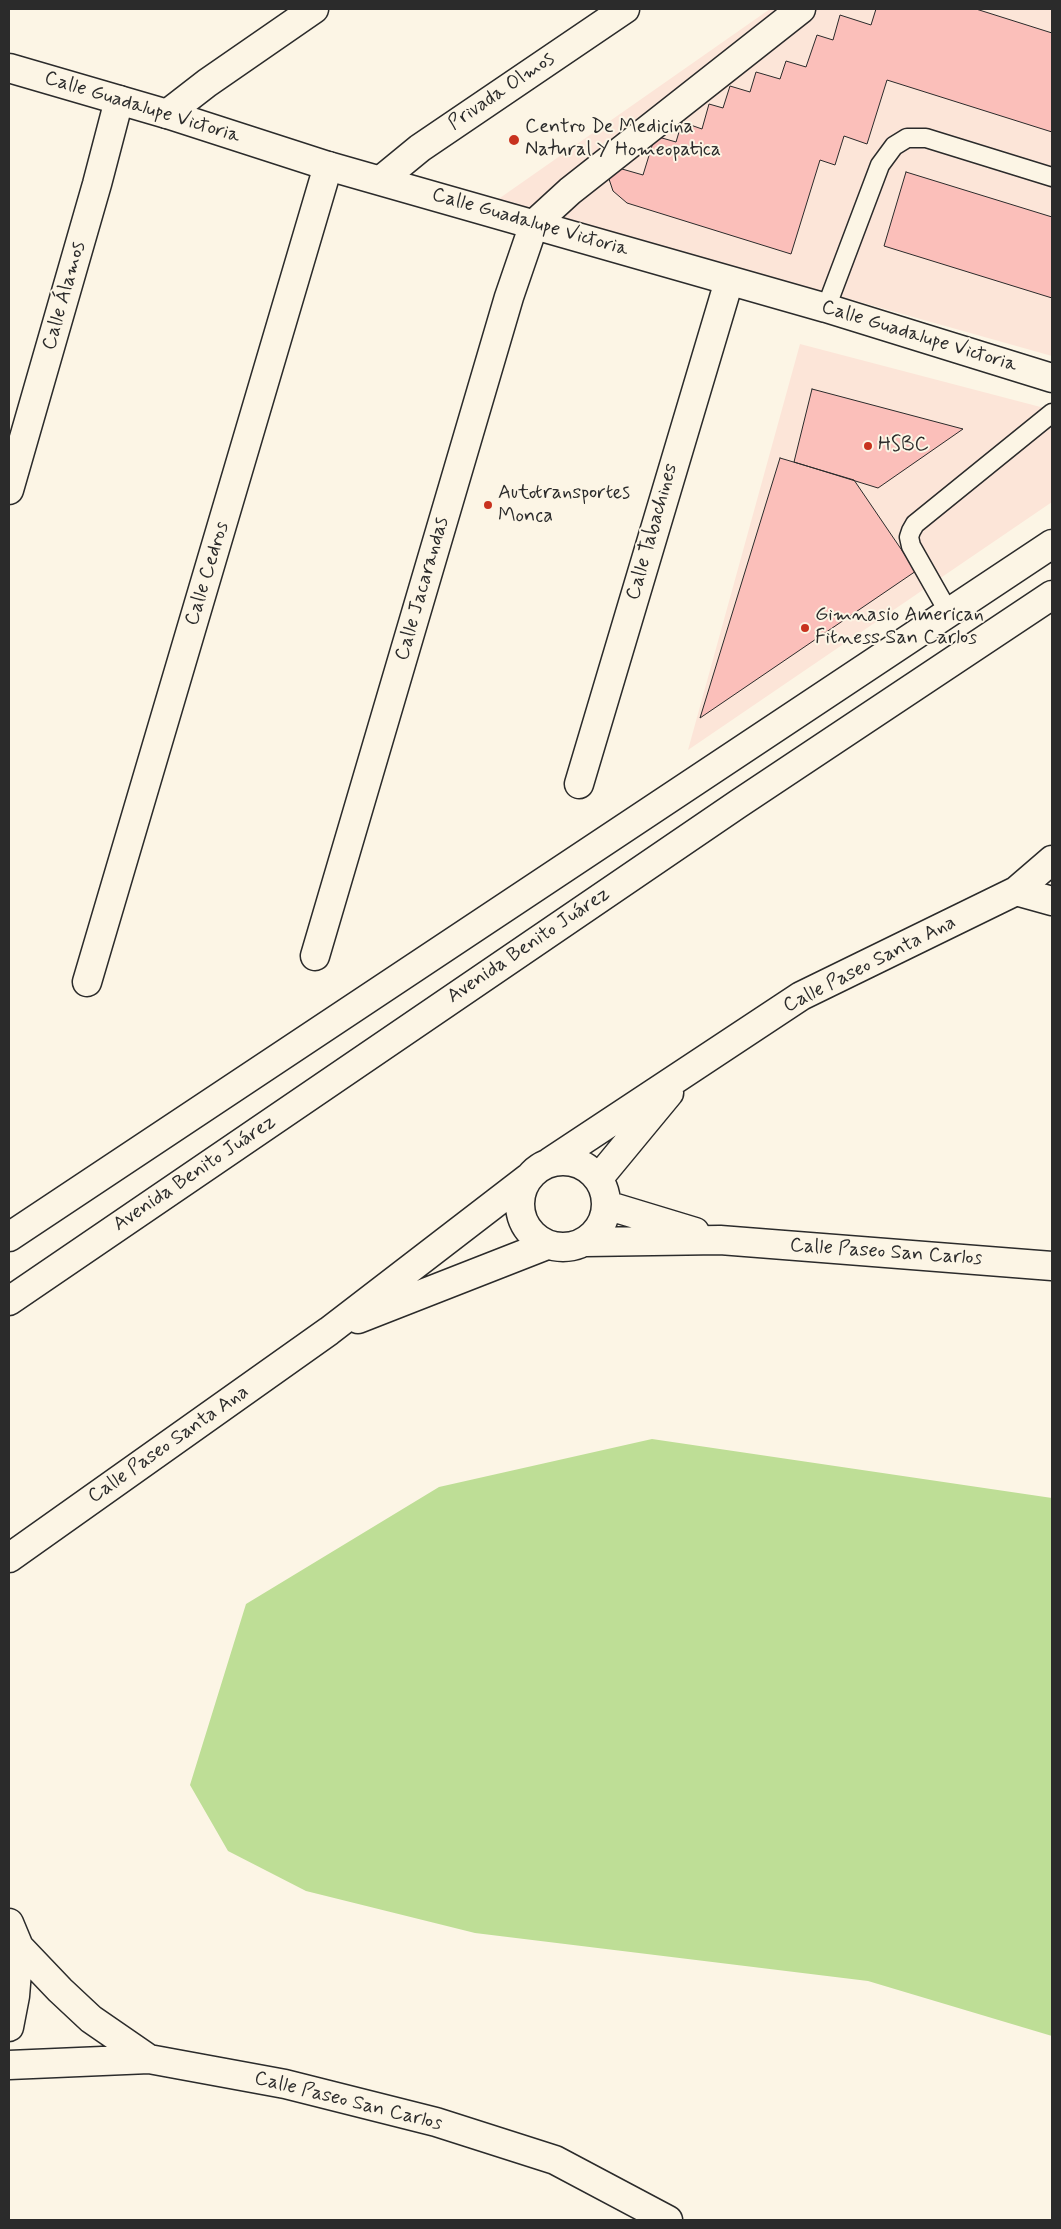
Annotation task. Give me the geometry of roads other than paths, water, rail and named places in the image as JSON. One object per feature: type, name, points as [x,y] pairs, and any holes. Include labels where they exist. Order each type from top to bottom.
[{"type":"street","points":[[167,114],[207,83],[314,9]]},
{"type":"street","name":"Privada Olmos","points":[[381,180],[420,148],[625,9]]},
{"type":"street","points":[[534,224],[570,191],[801,9]]},
{"type":"street","name":"Calle Guadalupe Victoria","points":[[9,68],[167,114],[328,166],[826,308],[1052,378]]},
{"type":"street","name":"Calle Álamos","points":[[9,490],[98,184],[119,100]]},
{"type":"street","name":"Calle Cedros","points":[[87,982],[328,166]]},
{"type":"street","name":"Calle Jacarandas","points":[[315,956],[506,307],[534,224]]},
{"type":"street","name":"Calle Tabachines","points":[[579,784],[729,281]]},
{"type":"street","points":[[9,1237],[1052,544]]},
{"type":"street","name":"Avenida Benito Juárez","points":[[9,1301],[738,804],[1052,595]]},
{"type":"street","name":"Calle Paseo Santa Ana","points":[[9,1558],[329,1331],[539,1170],[802,996],[1016,892],[1052,860]]},
{"type":"street","points":[[1016,892],[1052,901]]},
{"type":"street","name":"Calle Paseo Santa Ana","points":[[598,1179],[688,1071]]},
{"type":"street","points":[[563,1160],[589,1168],[598,1179],[605,1192],[606,1205],[600,1226],[585,1242],[573,1247],[560,1248],[547,1245],[534,1237],[524,1224],[520,1209],[521,1193],[539,1170],[563,1160]]},
{"type":"street","name":"Calle Paseo San Carlos","points":[[606,1205],[720,1240]]},
{"type":"street","name":"Calle Paseo San Carlos","points":[[585,1242],[720,1240],[1052,1266]]},
{"type":"street","name":"Calle Paseo Santa Ana","points":[[329,1331],[547,1245]]},
{"type":"street","points":[[9,2027],[15,1996],[14,1935]]},
{"type":"street","points":[[14,1935],[91,2019],[149,2059]]},
{"type":"street","name":"Calle Paseo San Carlos","points":[[9,2065],[149,2059],[285,2084],[436,2122],[555,2160],[668,2220]]},
{"type":"lane","points":[[826,308],[880,165],[894,146],[907,138],[926,138],[1052,176]]},
{"type":"lane","points":[[949,613],[911,546],[909,537],[911,530],[915,524],[1052,413]]},
{"type":"place","name":"Centro De Medicina Natural Y Homeopatica","points":[[514,140]]},
{"type":"place","name":"HSBC","points":[[868,446]]},
{"type":"place","name":"Autotransportes Monca","points":[[488,505]]},
{"type":"place","name":"Gimnasio American Fitness San Carlos","points":[[805,628]]}]
